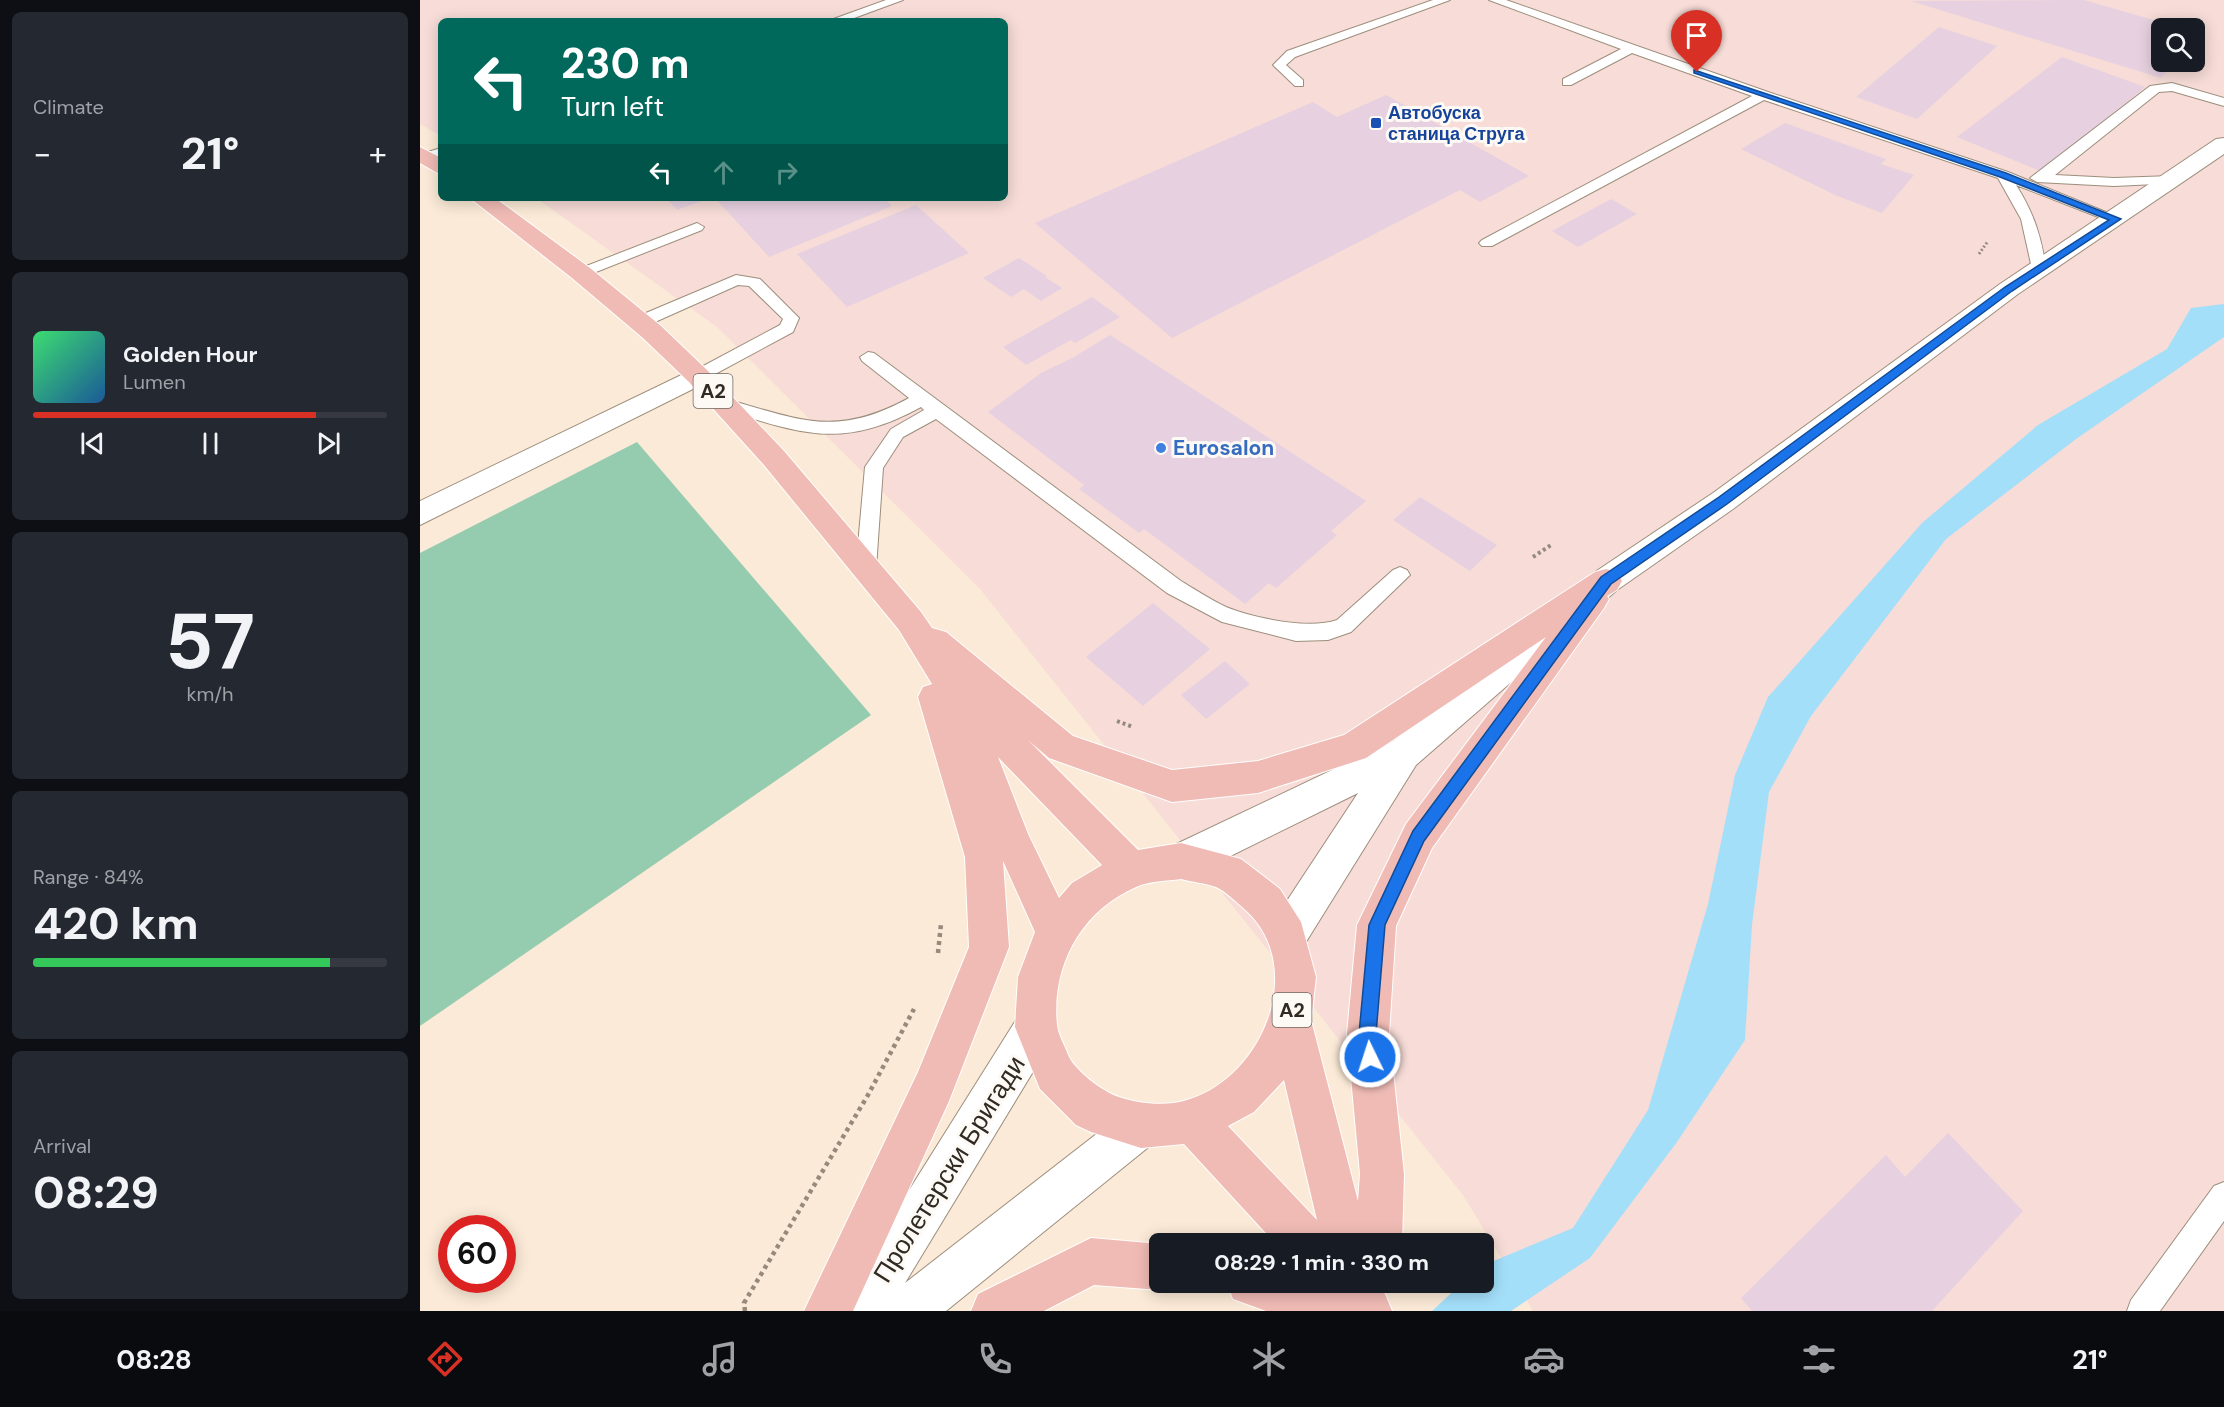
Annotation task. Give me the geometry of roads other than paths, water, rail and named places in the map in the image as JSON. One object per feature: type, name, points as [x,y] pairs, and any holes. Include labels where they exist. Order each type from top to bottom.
[{"type":"main road","points":[[910,621],[1061,747],[1172,786],[1258,777],[1354,747],[1723,501],[2038,270],[2224,144]]},
{"type":"main road","name":"A2","points":[[485,201],[581,273],[640,322],[698,376],[726,405],[910,621],[954,690],[1012,838],[1055,932]]},
{"type":"main road","points":[[420,514],[698,376]]},
{"type":"main road","points":[[1181,861],[1405,753],[1606,581]]},
{"type":"main road","points":[[1379,1233],[1382,1174],[1368,1034],[1377,925],[1419,836],[1606,581]]},
{"type":"main road","points":[[828,1311],[934,1086],[989,947],[982,848],[910,621]]},
{"type":"main road","name":"A2","points":[[954,690],[1131,869]]},
{"type":"main road","points":[[1287,936],[1405,753]]},
{"type":"main road","name":"A2","points":[[1181,861],[1228,872],[1266,902],[1287,936],[1296,977],[1290,1020],[1271,1062],[1239,1097],[1193,1121],[1142,1125],[1091,1110],[1055,1074],[1036,1027],[1038,977],[1055,932],[1086,896],[1131,869],[1181,861]]},
{"type":"main road","name":"A2","points":[[1290,1020],[1343,1233]]},
{"type":"main road","name":"Пролетерски Бригади","points":[[861,1311],[1036,1027]]},
{"type":"main road","points":[[1193,1121],[1298,1233]]},
{"type":"main road","name":"Пролетерски Бригади","points":[[908,1311],[1142,1125]]},
{"type":"main road","points":[[995,1311],[1091,1261],[1149,1266]]},
{"type":"main road","points":[[1331,1293],[1360,1297]]},
{"type":"lane","points":[[843,18],[897,0]]},
{"type":"lane","points":[[1299,84],[1279,65],[1291,54],[1444,0]]},
{"type":"lane","points":[[1495,0],[1763,95],[2003,175],[2116,219]]},
{"type":"lane","points":[[1566,82],[1632,48]]},
{"type":"lane","points":[[2042,178],[2155,89],[2172,87],[2224,102]]},
{"type":"lane","points":[[1487,243],[1763,95]]},
{"type":"lane","points":[[2003,175],[2114,182],[2173,180]]},
{"type":"lane","points":[[2003,175],[2026,209],[2033,227],[2038,270]]},
{"type":"lane","points":[[581,273],[697,227]]},
{"type":"lane","points":[[640,322],[736,280],[754,282],[791,318],[787,328],[698,376]]},
{"type":"lane","points":[[868,357],[1174,587],[1222,614],[1296,633],[1328,632],[1344,626],[1400,575]]},
{"type":"lane","points":[[726,405],[791,424],[832,430],[883,420],[929,405]]},
{"type":"lane","points":[[866,568],[874,467],[897,434],[929,405]]},
{"type":"lane","points":[[2142,1311],[2224,1196]]},
{"type":"water","points":[[2224,304],[2224,337],[2076,439],[1946,539],[1811,716],[1769,792],[1752,925],[1745,1040],[1677,1142],[1590,1258],[1511,1311],[1432,1311],[1451,1293],[1494,1293],[1494,1261],[1573,1228],[1648,1110],[1708,904],[1735,775],[1768,697],[1922,523],[2038,425],[2167,349],[2191,308]]},
{"type":"place","name":"Автобуска станица Струга","points":[[1376,123]]},
{"type":"place","name":"Eurosalon","points":[[1161,448]]}]
